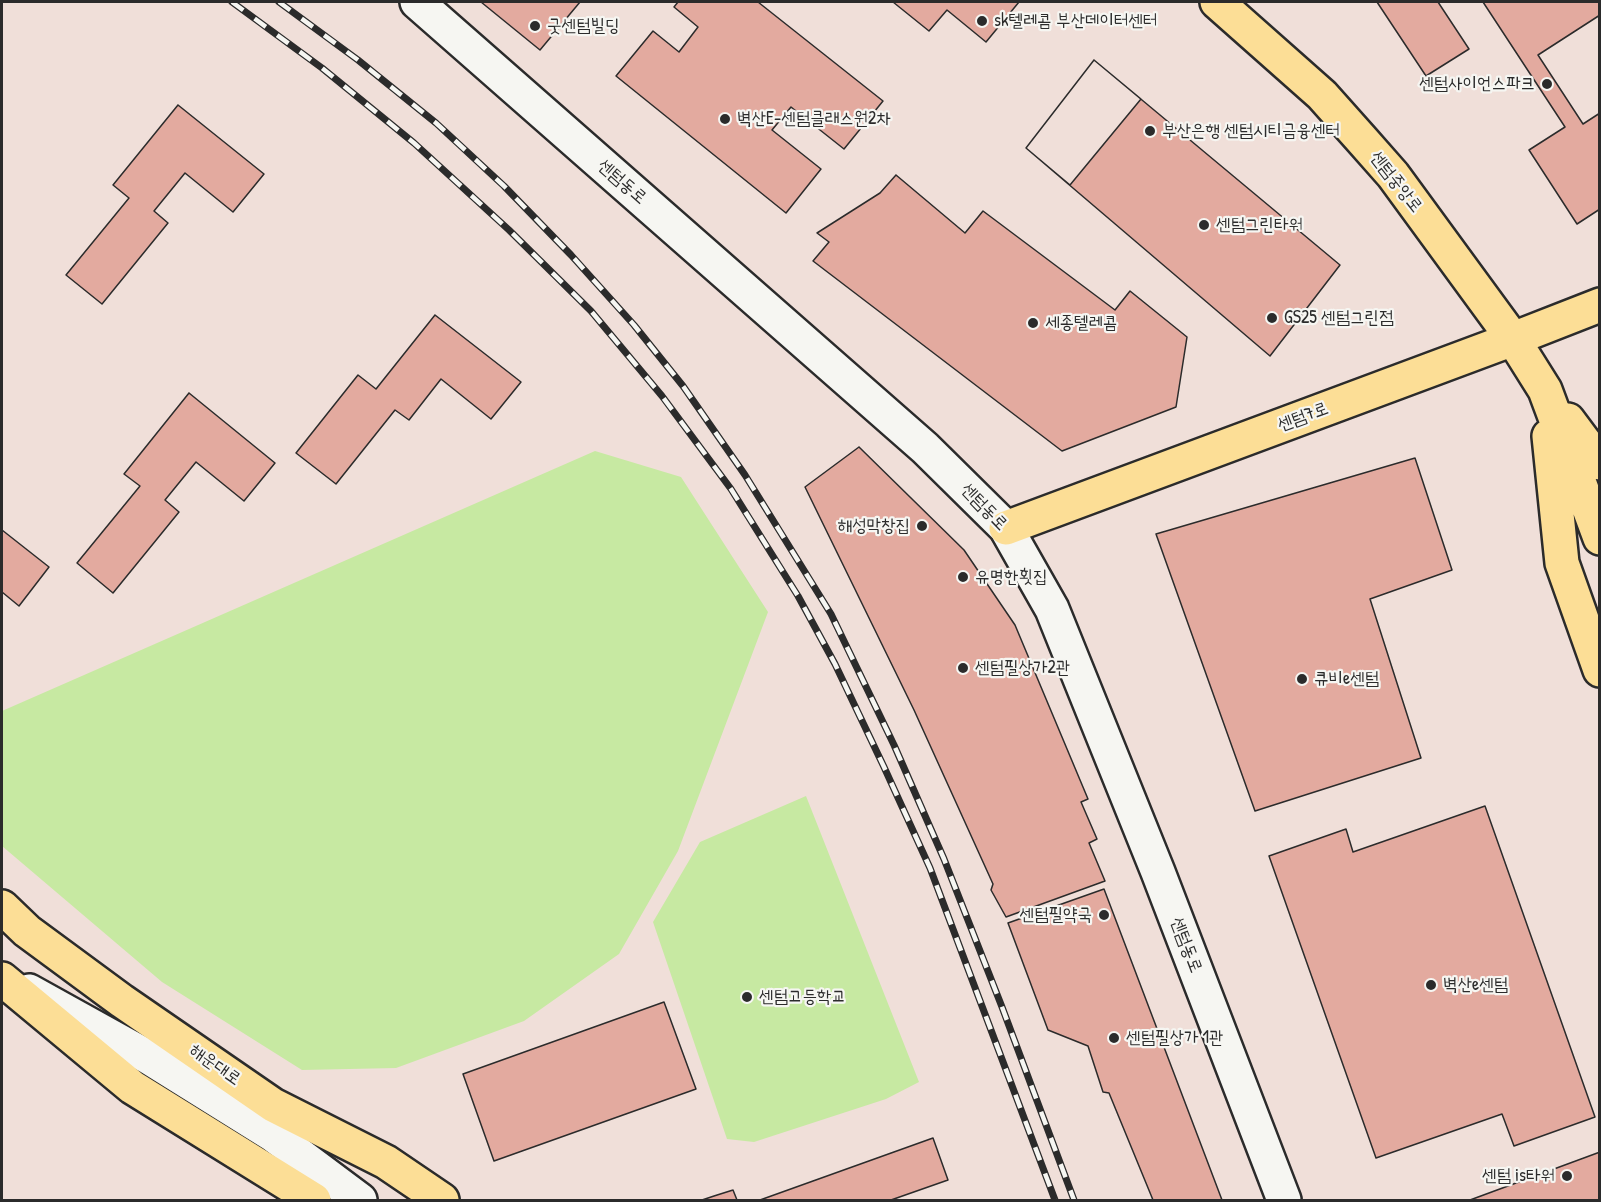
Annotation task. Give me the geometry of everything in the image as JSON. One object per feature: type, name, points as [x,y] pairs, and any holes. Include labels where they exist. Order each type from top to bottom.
[{"type":"main road","name":"센텀중앙로","points":[[1216,2],[1322,95],[1393,175],[1513,339],[1545,390],[1599,463]]},
{"type":"main road","name":"센텀7로","points":[[1006,528],[1599,305]]},
{"type":"main road","name":"센텀중앙로","points":[[1545,390],[1599,538]]},
{"type":"main road","name":"센텀중앙로","points":[[1545,390],[1562,563],[1599,670]]},
{"type":"main road","name":"해운대로","points":[[2,907],[27,931],[122,1001],[273,1105],[386,1162],[442,1200]]},
{"type":"main road","points":[[2,977],[132,1087],[314,1200]]},
{"type":"street","name":"센텀동로","points":[[417,2],[926,448],[1006,528],[1052,609],[1158,872],[1284,1200]]},
{"type":"street","points":[[2,977],[167,1069],[273,1135],[360,1200]]},
{"type":"street","points":[[273,1105],[366,1186],[386,1200]]},
{"type":"green space","points":[[595,451],[681,477],[768,612],[678,851],[619,954],[524,1021],[396,1068],[302,1070],[162,982],[2,846],[2,711]]},
{"type":"green space","points":[[806,796],[919,1082],[886,1099],[754,1142],[727,1139],[653,922],[700,842]]},
{"type":"building","name":"굿센텀빌딩","points":[[481,2],[580,2],[540,50]]},
{"type":"building","name":"벽산E-센텀클래스원2차","points":[[678,2],[758,2],[883,101],[844,149],[791,107],[772,130],[821,169],[786,213],[616,76],[653,31],[679,52],[698,27],[674,7]]},
{"type":"building","name":"sk텔레콤 부산데이터센터","points":[[893,2],[1019,2],[986,42],[947,10],[929,31]]},
{"type":"building","name":"센텀사이언스파크","points":[[1377,2],[1438,2],[1469,49],[1426,76]]},
{"type":"building","name":"센텀사이언스파크","points":[[1483,2],[1600,2],[1600,15],[1538,55],[1583,124],[1600,113],[1600,209],[1577,224],[1529,150],[1565,127]]},
{"type":"building","name":"센텀그린타워","points":[[1094,60],[1340,265],[1270,356],[1026,148]]},
{"type":"building","points":[[1094,60],[1141,99],[1070,185],[1026,148]]},
{"type":"building","points":[[178,105],[264,174],[233,212],[185,173],[154,211],[168,223],[102,304],[66,275],[129,198],[113,185]]},
{"type":"building","name":"세종텔레콤","points":[[896,175],[965,233],[983,211],[1115,310],[1130,291],[1187,337],[1176,407],[1062,451],[813,261],[829,242],[817,233],[880,193]]},
{"type":"building","points":[[435,315],[521,382],[491,419],[441,379],[409,420],[395,410],[336,484],[296,453],[358,375],[376,389]]},
{"type":"building","points":[[189,393],[275,463],[244,501],[196,462],[165,500],[179,512],[113,593],[77,563],[140,486],[124,474]]},
{"type":"building","name":"센텀필상가2관","points":[[859,447],[964,550],[1015,625],[1088,799],[1081,802],[1097,839],[1089,843],[1105,881],[1006,917],[991,890],[993,884],[914,710],[805,487]]},
{"type":"building","name":"큐비e센텀","points":[[1415,458],[1452,570],[1370,599],[1421,758],[1255,811],[1156,534]]},
{"type":"building","points":[[2,530],[49,567],[19,606],[2,592]]},
{"type":"building","name":"벽산e센텀","points":[[1485,806],[1595,1117],[1514,1146],[1502,1114],[1376,1158],[1269,856],[1346,829],[1353,852]]},
{"type":"building","name":"센텀필상가 1관","points":[[1104,889],[1222,1200],[1153,1200],[1109,1093],[1103,1092],[1088,1046],[1048,1030],[1008,923]]},
{"type":"building","points":[[664,1002],[696,1089],[494,1161],[463,1074]]},
{"type":"building","points":[[933,1138],[948,1180],[891,1200],[760,1200]]},
{"type":"building","name":"센텀 is타워","points":[[1600,1152],[1600,1200],[1470,1200]]},
{"type":"building","points":[[733,1190],[737,1200],[702,1200],[714,1196]]},
{"type":"railway","points":[[232,2],[322,68],[414,143],[509,230],[591,311],[662,396],[731,489],[798,596],[835,664],[884,767],[930,868],[1055,1200]]},
{"type":"railway","points":[[279,2],[358,60],[436,123],[504,186],[571,255],[634,325],[683,386],[745,475],[831,614],[894,745],[944,859],[1074,1200]]},
{"type":"place","name":"sk텔레콤 부산데이터센터","points":[[982,21]]},
{"type":"place","name":"굿센텀빌딩","points":[[535,26]]},
{"type":"place","name":"센텀사이언스파크","points":[[1547,84]]},
{"type":"place","name":"벽산E-센텀클래스원2차","points":[[725,119]]},
{"type":"place","name":"부산은행 센텀시티금융센터","points":[[1150,131]]},
{"type":"place","name":"센텀그린타워","points":[[1204,225]]},
{"type":"place","name":"GS25 센텀그린점","points":[[1272,318]]},
{"type":"place","name":"세종텔레콤","points":[[1033,323]]},
{"type":"place","name":"해성막창집","points":[[922,526]]},
{"type":"place","name":"유명한횟집","points":[[963,577]]},
{"type":"place","name":"센텀필상가2관","points":[[963,668]]},
{"type":"place","name":"큐비e센텀","points":[[1302,679]]},
{"type":"place","name":"센텀필약국","points":[[1104,915]]},
{"type":"place","name":"벽산e센텀","points":[[1431,985]]},
{"type":"place","name":"센텀고등학교","points":[[747,997]]},
{"type":"place","name":"센텀필상가 1관","points":[[1114,1038]]},
{"type":"place","name":"센텀 is타워","points":[[1567,1176]]}]
